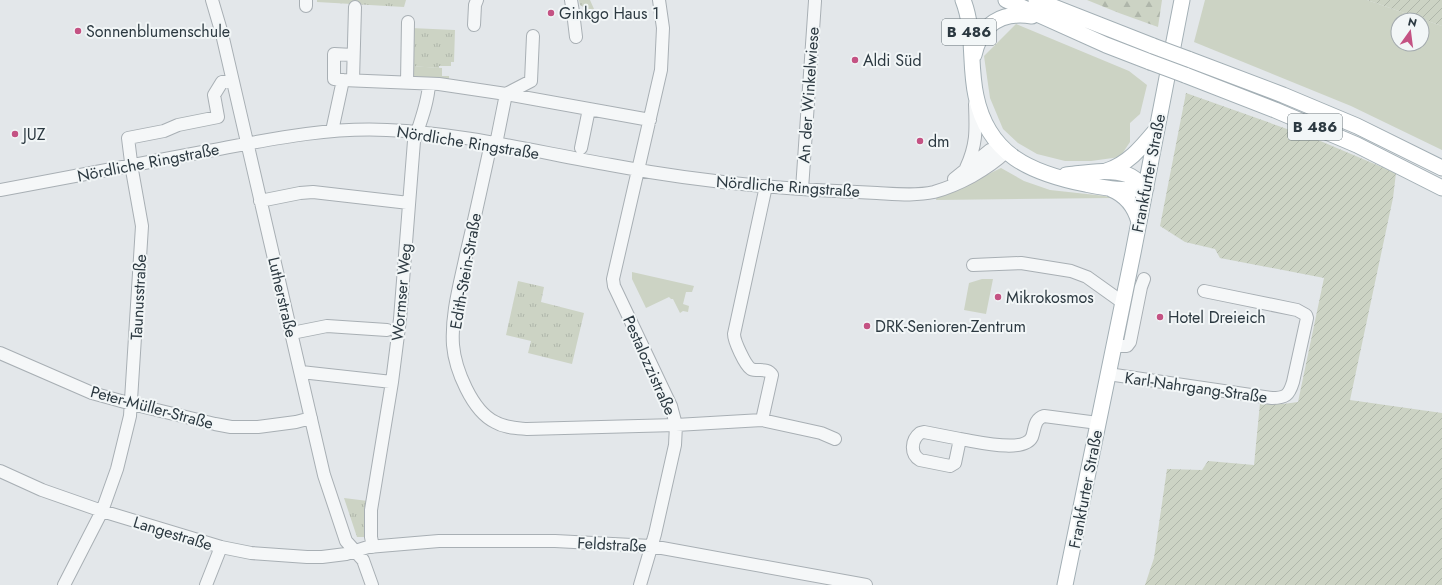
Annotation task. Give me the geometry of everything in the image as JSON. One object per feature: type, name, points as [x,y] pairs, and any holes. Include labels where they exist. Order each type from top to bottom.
[{"type":"main road","name":"B 486","points":[[962,0],[967,14],[975,95],[983,120],[993,137],[1006,152],[1023,164],[1055,178],[1110,189],[1132,190],[1146,188]]},
{"type":"main road","name":"B 486","points":[[1006,0],[1106,45],[1274,110],[1357,145],[1442,188]]},
{"type":"main road","name":"B 486","points":[[1036,0],[1283,95],[1358,126],[1442,168]]},
{"type":"main road","points":[[1061,0],[1085,20]]},
{"type":"main road","name":"Frankfurter Straße","points":[[1065,585],[1158,128],[1182,0]]},
{"type":"main road","points":[[972,66],[978,40],[982,33],[995,21],[1003,17],[1019,14],[1032,16],[1062,26]]},
{"type":"main road","name":"B 486","points":[[1103,172],[1114,168],[1139,151],[1158,128]]},
{"type":"main road","name":"B 486","points":[[1042,173],[1065,175],[1115,172],[1128,175],[1146,188]]},
{"type":"main road","name":"B 486","points":[[1110,189],[1122,195],[1130,203],[1137,213],[1139,222]]},
{"type":"street","name":"Lutherstraße","points":[[212,0],[222,34],[320,461],[346,541],[365,564],[372,585]]},
{"type":"street","points":[[474,25],[475,5],[477,0]]},
{"type":"street","points":[[570,0],[576,37]]},
{"type":"street","name":"Pestalozzistraße","points":[[640,585],[651,546],[675,445],[676,425],[671,406],[614,286],[613,279],[661,70],[663,28],[659,0]]},
{"type":"street","name":"An der Winkelwiese","points":[[802,189],[815,1]]},
{"type":"street","points":[[332,130],[348,80],[353,55],[355,7]]},
{"type":"street","points":[[407,82],[408,22]]},
{"type":"street","points":[[533,36],[531,81],[534,99]]},
{"type":"street","points":[[353,55],[334,54],[334,79],[429,84],[506,94],[650,120]]},
{"type":"street","name":"Taunusstraße","points":[[64,585],[102,511],[112,486],[122,453],[132,404],[142,226],[131,165],[128,138],[164,130],[178,125],[218,117],[214,94],[222,82],[232,80]]},
{"type":"street","points":[[506,94],[531,81]]},
{"type":"street","name":"Wormser Weg","points":[[373,547],[371,510],[392,382],[400,319],[414,141],[429,84]]},
{"type":"street","name":"Edith-Stein-Straße","points":[[506,94],[456,301],[453,331],[453,346],[459,372],[474,401],[484,414],[494,422],[513,428],[540,429],[676,425],[762,420],[821,433],[835,439]]},
{"type":"street","points":[[965,170],[975,142],[975,95]]},
{"type":"street","points":[[581,148],[589,109]]},
{"type":"street","name":"Nördliche Ringstraße","points":[[0,190],[247,144],[332,130],[389,130],[468,138],[681,177],[802,189],[900,194],[921,193],[948,187],[976,173],[1006,152]]},
{"type":"street","name":"Nördliche Ringstraße","points":[[938,190],[990,150],[996,149],[1006,152]]},
{"type":"street","points":[[762,420],[772,375],[771,372],[767,370],[752,369],[748,366],[737,345],[734,334],[766,186]]},
{"type":"street","points":[[260,201],[307,192],[409,202]]},
{"type":"street","points":[[973,264],[1022,263],[1071,271],[1087,277],[1122,302]]},
{"type":"street","points":[[1114,346],[1127,346],[1130,342],[1144,279]]},
{"type":"street","name":"Karl-Nahrgang-Straße","points":[[1108,374],[1272,398],[1282,398],[1287,395],[1293,382],[1307,318],[1306,315],[1297,310],[1204,291]]},
{"type":"street","points":[[292,334],[327,326],[387,330]]},
{"type":"street","name":"Peter-Müller-Straße","points":[[0,353],[92,393],[231,427],[276,425],[311,418]]},
{"type":"street","points":[[300,372],[392,382]]},
{"type":"street","points":[[960,439],[1000,445],[1022,445],[1032,438],[1037,421],[1040,417],[1044,416],[1098,423]]},
{"type":"street","name":"Langestraße","points":[[0,471],[42,490],[102,511],[222,547],[252,553],[307,557],[336,556],[354,552]]},
{"type":"street","name":"Feldstraße","points":[[354,552],[373,547],[454,541],[555,541],[651,546],[866,585]]},
{"type":"street","points":[[206,585],[222,547]]},
{"type":"green space","points":[[317,0],[406,0],[404,7],[317,2]]},
{"type":"green space","points":[[579,0],[590,0],[594,9],[589,10],[580,5]]},
{"type":"green space","points":[[1087,0],[1162,0],[1158,27],[1119,13]]},
{"type":"green space","points":[[1205,0],[1367,0],[1402,12],[1390,12],[1390,52],[1430,52],[1430,22],[1442,26],[1442,150],[1351,106],[1194,42]]},
{"type":"green space","points":[[1367,0],[1442,0],[1442,26],[1430,22],[1430,12],[1402,12]]},
{"type":"green space","points":[[1016,24],[1129,71],[1147,85],[1140,114],[1130,123],[1130,142],[1120,157],[1091,161],[1065,161],[1037,154],[1018,143],[1003,129],[990,98],[984,56]]},
{"type":"green space","points":[[411,28],[455,30],[454,62],[451,62],[451,66],[439,66],[439,68],[410,66]]},
{"type":"green space","points":[[410,66],[442,68],[442,76],[449,76],[449,83],[413,81]]},
{"type":"green space","points":[[1186,93],[1318,140],[1396,173],[1393,198],[1350,400],[1442,413],[1442,585],[1145,585],[1154,558],[1167,469],[1202,470],[1208,461],[1254,465],[1260,403],[1283,404],[1298,402],[1324,278],[1220,258],[1215,249],[1185,242],[1160,226]]},
{"type":"green space","points":[[1001,168],[1024,181],[1050,190],[1113,198],[936,200],[937,196],[962,187]]},
{"type":"green space","points":[[632,272],[694,286],[692,292],[686,292],[683,304],[689,306],[688,312],[683,311],[680,313],[673,299],[669,297],[646,308],[632,279]]},
{"type":"green space","points":[[982,279],[993,279],[986,314],[964,310],[969,283]]},
{"type":"green space","points":[[518,281],[544,287],[541,302],[584,313],[572,364],[528,353],[531,341],[506,335]]},
{"type":"green space","points":[[344,498],[368,501],[369,537],[357,537]]},
{"type":"place","name":"Ginkgo Haus 1","points":[[551,13]]},
{"type":"place","name":"Sonnenblumenschule","points":[[78,31]]},
{"type":"place","name":"Aldi Süd","points":[[855,60]]},
{"type":"place","name":"JUZ","points":[[15,134]]},
{"type":"place","name":"dm","points":[[920,141]]},
{"type":"place","name":"Mikrokosmos","points":[[998,297]]},
{"type":"place","name":"Hotel Dreieich","points":[[1160,317]]},
{"type":"place","name":"DRK-Senioren-Zentrum","points":[[867,326]]}]
